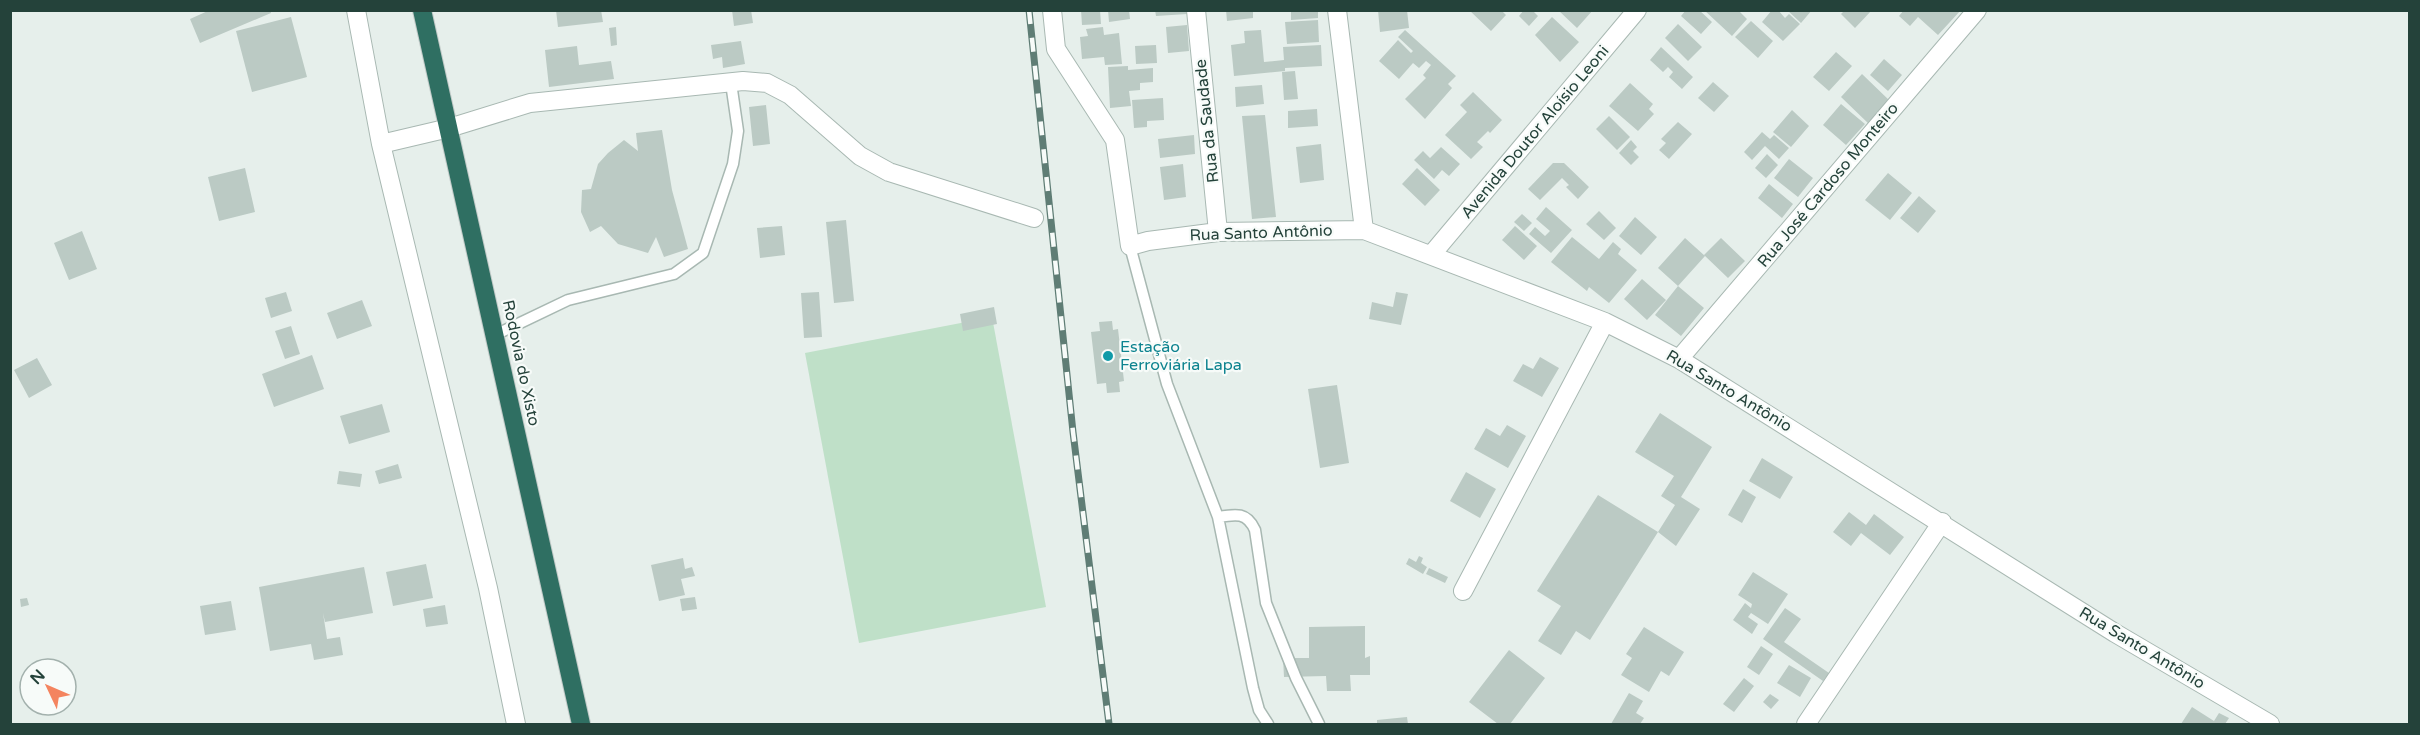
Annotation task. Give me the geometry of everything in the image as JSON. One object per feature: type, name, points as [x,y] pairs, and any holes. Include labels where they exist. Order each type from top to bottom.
[{"type":"highway","name":"Rodovia do Xisto","points":[[422,10],[581,724]]},
{"type":"street","points":[[356,10],[381,144],[488,588],[516,724]]},
{"type":"street","points":[[1052,10],[1056,49],[1115,140],[1130,246]]},
{"type":"street","name":"Rua da Saudade","points":[[1196,10],[1218,232]]},
{"type":"street","points":[[1337,10],[1364,230]]},
{"type":"street","name":"Avenida Doutor Aloísio Leoni","points":[[1432,254],[1637,10]]},
{"type":"street","name":"Rua José Cardoso Monteiro","points":[[1679,359],[1977,10]]},
{"type":"street","points":[[381,144],[449,128],[530,103],[731,83],[766,83],[790,95],[860,156],[889,172],[1034,218]]},
{"type":"street","name":"Rua Santo Antônio","points":[[1130,246],[1148,241],[1218,232],[1364,230],[1432,254],[1605,322],[1679,359],[1942,522],[2115,633],[2270,724]]},
{"type":"street","points":[[1463,591],[1605,322]]},
{"type":"street","points":[[1806,724],[1942,522]]},
{"type":"lane","points":[[495,335],[568,300],[674,274],[703,253],[733,164],[738,131],[731,83]]},
{"type":"lane","points":[[1130,246],[1167,384],[1218,517],[1253,688],[1259,710],[1268,724]]},
{"type":"lane","points":[[1218,517],[1241,515],[1250,520],[1255,530],[1266,603],[1296,678],[1319,724]]},
{"type":"green space","points":[[992,317],[1046,607],[859,643],[805,353]]},
{"type":"building","points":[[210,10],[270,10],[271,13],[200,43],[190,19]]},
{"type":"building","points":[[556,10],[601,10],[603,22],[558,27]]},
{"type":"building","points":[[732,10],[751,10],[753,23],[734,26]]},
{"type":"building","points":[[1081,10],[1100,10],[1101,24],[1082,25]]},
{"type":"building","points":[[1108,10],[1129,10],[1130,19],[1109,22]]},
{"type":"building","points":[[1155,10],[1186,10],[1187,14],[1156,16]]},
{"type":"building","points":[[1226,10],[1253,10],[1253,18],[1227,21]]},
{"type":"building","points":[[1291,10],[1318,10],[1318,18],[1291,20]]},
{"type":"building","points":[[1378,10],[1407,10],[1409,28],[1380,32]]},
{"type":"building","points":[[1469,10],[1501,10],[1506,15],[1491,31]]},
{"type":"building","points":[[1524,10],[1532,10],[1538,16],[1529,26],[1519,16]]},
{"type":"building","points":[[1558,10],[1593,10],[1577,28]]},
{"type":"building","points":[[1686,10],[1699,10],[1712,22],[1701,34],[1681,16]]},
{"type":"building","points":[[1704,10],[1738,10],[1747,19],[1732,36]]},
{"type":"building","points":[[1772,10],[1778,10],[1785,18],[1789,14],[1800,24],[1783,41],[1762,22]]},
{"type":"building","points":[[1787,10],[1812,10],[1801,23]]},
{"type":"building","points":[[1845,10],[1872,10],[1855,28],[1841,14]]},
{"type":"building","points":[[1904,10],[1961,10],[1938,35],[1918,17],[1910,26],[1899,16]]},
{"type":"building","points":[[291,17],[307,77],[252,92],[236,31]]},
{"type":"building","points":[[1552,17],[1579,42],[1560,62],[1535,35]]},
{"type":"building","points":[[1318,20],[1319,42],[1287,44],[1285,22]]},
{"type":"building","points":[[1751,21],[1773,41],[1758,58],[1735,37]]},
{"type":"building","points":[[1678,24],[1702,47],[1688,61],[1665,38]]},
{"type":"building","points":[[1187,25],[1189,51],[1168,53],[1166,27]]},
{"type":"building","points":[[616,27],[617,45],[611,46],[609,28]]},
{"type":"building","points":[[1103,27],[1104,35],[1119,33],[1122,64],[1105,65],[1104,57],[1082,59],[1080,37],[1088,36],[1086,29]]},
{"type":"building","points":[[1261,30],[1264,62],[1284,60],[1283,47],[1321,45],[1322,66],[1285,68],[1285,71],[1234,76],[1231,45],[1245,43],[1244,31]]},
{"type":"building","points":[[1405,30],[1456,76],[1448,84],[1452,88],[1425,119],[1405,99],[1426,78],[1423,75],[1431,65],[1426,61],[1419,68],[1413,63],[1399,79],[1379,61],[1398,40],[1411,53],[1413,51],[1398,37]]},
{"type":"building","points":[[741,41],[745,64],[723,68],[722,57],[713,59],[711,45]]},
{"type":"building","points":[[1156,45],[1157,63],[1136,64],[1135,46]]},
{"type":"building","points":[[577,46],[579,65],[611,61],[614,79],[549,87],[545,50]]},
{"type":"building","points":[[1661,47],[1693,77],[1682,89],[1669,77],[1673,72],[1668,67],[1663,72],[1650,60]]},
{"type":"building","points":[[1836,52],[1852,66],[1829,91],[1813,77]]},
{"type":"building","points":[[1884,59],[1902,75],[1888,91],[1870,75]]},
{"type":"building","points":[[1128,66],[1128,70],[1153,68],[1153,82],[1140,83],[1140,90],[1129,91],[1131,106],[1110,108],[1108,67]]},
{"type":"building","points":[[1295,71],[1298,99],[1284,100],[1282,72]]},
{"type":"building","points":[[1862,74],[1891,102],[1870,125],[1841,97]]},
{"type":"building","points":[[1713,82],[1729,96],[1714,112],[1698,98]]},
{"type":"building","points":[[1630,83],[1653,104],[1649,109],[1654,114],[1638,131],[1609,106]]},
{"type":"building","points":[[1262,85],[1264,104],[1236,107],[1235,87]]},
{"type":"building","points":[[1473,92],[1502,120],[1490,133],[1488,131],[1477,142],[1483,147],[1471,159],[1445,135],[1467,112],[1460,105]]},
{"type":"building","points":[[1163,98],[1164,120],[1147,121],[1147,127],[1134,128],[1132,100]]},
{"type":"building","points":[[1841,104],[1865,124],[1846,145],[1823,125]]},
{"type":"building","points":[[766,105],[770,144],[753,146],[749,107]]},
{"type":"building","points":[[1317,109],[1318,126],[1288,128],[1288,111]]},
{"type":"building","points":[[1792,110],[1809,126],[1791,147],[1773,132]]},
{"type":"building","points":[[1265,115],[1276,217],[1252,219],[1242,116]]},
{"type":"building","points":[[1609,116],[1630,137],[1617,150],[1596,129]]},
{"type":"building","points":[[1678,122],[1692,134],[1669,159],[1659,150],[1666,143],[1661,139]]},
{"type":"building","points":[[662,130],[672,190],[688,249],[664,257],[656,237],[648,253],[618,244],[601,226],[590,232],[581,212],[582,190],[591,189],[598,164],[608,153],[624,140],[638,151],[636,133]]},
{"type":"building","points":[[1762,132],[1770,139],[1774,135],[1789,148],[1779,159],[1765,146],[1752,160],[1744,152]]},
{"type":"building","points":[[1194,135],[1195,154],[1160,158],[1158,139]]},
{"type":"building","points":[[1631,140],[1637,147],[1633,151],[1639,157],[1631,165],[1619,153]]},
{"type":"building","points":[[1321,144],[1324,180],[1300,183],[1296,147]]},
{"type":"building","points":[[1441,147],[1460,164],[1449,176],[1442,170],[1434,179],[1414,160],[1423,151],[1430,158]]},
{"type":"building","points":[[1767,154],[1778,165],[1766,178],[1755,168]]},
{"type":"building","points":[[1789,159],[1813,178],[1798,197],[1774,178]]},
{"type":"building","points":[[1553,163],[1564,163],[1589,187],[1578,199],[1566,187],[1569,185],[1562,178],[1540,200],[1528,189]]},
{"type":"building","points":[[1183,164],[1186,197],[1164,200],[1160,167]]},
{"type":"building","points":[[245,168],[255,212],[219,221],[208,177]]},
{"type":"building","points":[[1417,168],[1440,190],[1425,206],[1402,184]]},
{"type":"building","points":[[1888,173],[1912,193],[1890,220],[1865,200]]},
{"type":"building","points":[[1769,184],[1793,204],[1782,218],[1758,198]]},
{"type":"building","points":[[1919,196],[1936,211],[1918,233],[1900,218]]},
{"type":"building","points":[[1546,207],[1572,230],[1551,253],[1529,234],[1535,227],[1545,236],[1550,231],[1536,219]]},
{"type":"building","points":[[1599,211],[1616,228],[1604,240],[1586,224]]},
{"type":"building","points":[[1522,214],[1532,223],[1524,231],[1514,222]]},
{"type":"building","points":[[1635,217],[1657,237],[1641,255],[1619,236]]},
{"type":"building","points":[[846,220],[854,301],[834,303],[826,222]]},
{"type":"building","points":[[782,226],[785,255],[760,258],[757,228]]},
{"type":"building","points":[[1515,226],[1537,246],[1524,260],[1502,240]]},
{"type":"building","points":[[82,231],[97,269],[69,280],[54,243]]},
{"type":"building","points":[[1572,237],[1599,259],[1613,242],[1621,249],[1618,254],[1637,270],[1609,303],[1589,287],[1587,291],[1551,262]]},
{"type":"building","points":[[1685,238],[1705,256],[1678,286],[1658,268]]},
{"type":"building","points":[[1721,238],[1745,261],[1728,278],[1704,255]]},
{"type":"building","points":[[1642,279],[1666,300],[1647,320],[1624,299]]},
{"type":"building","points":[[1678,286],[1704,308],[1681,336],[1655,315]]},
{"type":"building","points":[[286,292],[292,311],[271,318],[265,298]]},
{"type":"building","points":[[819,292],[822,337],[804,338],[801,293]]},
{"type":"building","points":[[1396,292],[1408,294],[1401,325],[1369,319],[1372,302],[1393,307]]},
{"type":"building","points":[[362,300],[372,326],[337,339],[327,313]]},
{"type":"building","points":[[994,307],[997,324],[963,331],[960,314]]},
{"type":"building","name":"Estação Ferroviária Lapa","points":[[1112,321],[1113,330],[1118,329],[1124,381],[1119,382],[1120,392],[1107,393],[1106,383],[1097,384],[1091,332],[1100,331],[1099,322]]},
{"type":"building","points":[[291,326],[300,354],[285,359],[275,331]]},
{"type":"building","points":[[312,355],[324,389],[274,407],[262,374]]},
{"type":"building","points":[[1540,357],[1559,368],[1542,397],[1513,381],[1523,364],[1533,369]]},
{"type":"building","points":[[37,358],[52,385],[29,398],[14,370]]},
{"type":"building","points":[[1337,385],[1349,463],[1320,468],[1308,389]]},
{"type":"building","points":[[382,404],[390,432],[349,444],[340,416]]},
{"type":"building","points":[[1660,413],[1712,447],[1681,497],[1700,509],[1676,546],[1658,532],[1675,505],[1661,496],[1674,476],[1635,452]]},
{"type":"building","points":[[1507,425],[1526,436],[1508,468],[1474,449],[1486,428],[1500,436]]},
{"type":"building","points":[[1762,458],[1793,477],[1780,499],[1749,481]]},
{"type":"building","points":[[398,464],[402,478],[379,484],[375,471]]},
{"type":"building","points":[[339,471],[362,474],[360,487],[337,484]]},
{"type":"building","points":[[1466,472],[1496,489],[1480,518],[1450,501]]},
{"type":"building","points":[[1743,489],[1756,497],[1742,523],[1728,515]]},
{"type":"building","points":[[1598,495],[1658,532],[1590,640],[1576,631],[1561,655],[1538,641],[1561,606],[1537,591]]},
{"type":"building","points":[[1849,512],[1866,525],[1874,514],[1904,537],[1890,555],[1861,533],[1851,546],[1833,532]]},
{"type":"building","points":[[1419,556],[1423,558],[1421,563],[1427,567],[1423,574],[1406,564],[1409,558],[1416,562]]},
{"type":"building","points":[[683,558],[685,569],[692,567],[695,576],[681,579],[685,595],[659,601],[651,565]]},
{"type":"building","points":[[426,564],[433,598],[393,606],[386,572]]},
{"type":"building","points":[[364,567],[373,613],[325,622],[323,613],[327,639],[340,637],[343,655],[314,660],[311,644],[270,651],[259,587]]},
{"type":"building","points":[[1429,568],[1448,577],[1445,583],[1426,574]]},
{"type":"building","points":[[1753,572],[1788,594],[1768,624],[1751,613],[1748,617],[1758,624],[1752,634],[1733,620],[1745,603],[1751,608],[1752,604],[1738,595]]},
{"type":"building","points":[[695,597],[697,609],[682,611],[680,599]]},
{"type":"building","points":[[27,598],[29,605],[21,607],[20,599]]},
{"type":"building","points":[[231,601],[236,630],[205,635],[200,606]]},
{"type":"building","points":[[445,605],[448,624],[426,627],[423,609]]},
{"type":"building","points":[[1785,608],[1801,619],[1784,642],[1829,673],[1823,681],[1763,639]]},
{"type":"building","points":[[1365,626],[1365,658],[1370,656],[1370,675],[1350,675],[1351,691],[1327,691],[1326,676],[1284,677],[1283,658],[1309,658],[1309,627]]},
{"type":"building","points":[[1644,627],[1684,652],[1669,676],[1661,671],[1649,692],[1621,675],[1632,658],[1626,654]]},
{"type":"building","points":[[1761,646],[1773,654],[1759,675],[1747,667]]},
{"type":"building","points":[[1509,650],[1545,678],[1510,724],[1498,724],[1469,702]]},
{"type":"building","points":[[1789,665],[1811,678],[1800,697],[1777,683]]},
{"type":"building","points":[[1744,678],[1754,686],[1734,712],[1723,704]]},
{"type":"building","points":[[1629,693],[1643,701],[1636,713],[1644,718],[1640,724],[1611,724]]},
{"type":"building","points":[[1770,694],[1779,700],[1771,709],[1763,702]]},
{"type":"building","points":[[2192,707],[2214,721],[2219,713],[2229,718],[2225,724],[2181,724]]},
{"type":"building","points":[[1407,717],[1408,724],[1377,724],[1377,720]]},
{"type":"railway","points":[[1029,10],[1073,432],[1109,724]]},
{"type":"place","name":"Estação Ferroviária Lapa","points":[[1108,356]]}]
